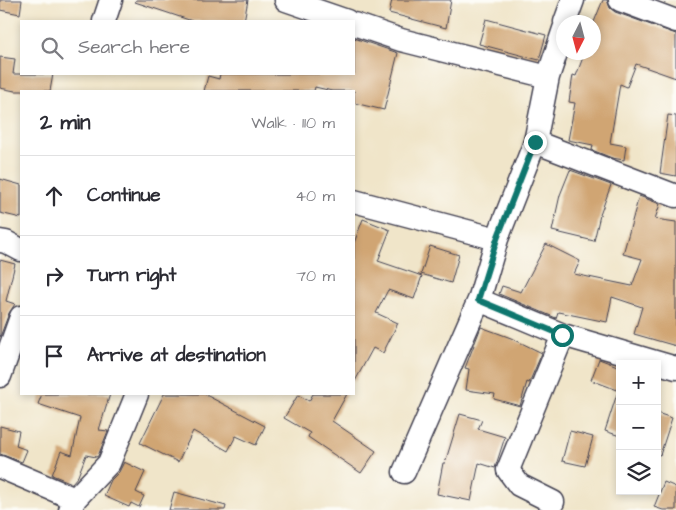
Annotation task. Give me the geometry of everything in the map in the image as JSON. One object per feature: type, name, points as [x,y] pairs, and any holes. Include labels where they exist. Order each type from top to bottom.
[{"type":"street","points":[[104,20],[111,0]]},
{"type":"street","points":[[286,0],[344,20]]},
{"type":"street","points":[[568,15],[572,0]]},
{"type":"street","points":[[620,0],[676,21]]},
{"type":"street","points":[[355,24],[401,40],[548,77]]},
{"type":"street","points":[[404,472],[478,300],[497,239],[535,142],[548,77],[556,53]]},
{"type":"street","points":[[535,142],[676,196]]},
{"type":"street","points":[[355,201],[497,239]]},
{"type":"street","points":[[0,241],[20,249]]},
{"type":"street","points":[[478,300],[562,335],[676,368]]},
{"type":"street","points":[[0,376],[20,320]]},
{"type":"street","points":[[553,502],[519,485],[508,470],[562,335]]},
{"type":"street","points":[[0,467],[73,504],[109,463],[138,395]]},
{"type":"building","points":[[0,0],[22,0],[20,14],[0,10]]},
{"type":"building","points":[[136,0],[248,0],[244,20],[189,20],[135,2]]},
{"type":"building","points":[[392,0],[451,0],[446,28],[389,13]]},
{"type":"building","points":[[603,0],[607,0],[610,8],[615,12],[676,34],[676,78],[636,64],[627,87],[620,84],[610,143],[626,146],[624,160],[612,158],[592,150],[593,145],[568,140],[575,103],[569,102],[573,75],[576,76],[582,60],[601,60],[601,15],[597,15]]},
{"type":"building","points":[[486,19],[546,35],[539,60],[479,44]]},
{"type":"building","points":[[355,38],[398,53],[384,110],[355,103],[355,90],[328,90],[315,87],[314,90],[204,90],[208,76],[219,79],[220,75],[355,75]]},
{"type":"building","points":[[0,57],[15,59],[13,74],[53,75],[50,90],[15,91],[0,88]]},
{"type":"building","points":[[668,115],[676,116],[676,176],[660,173]]},
{"type":"building","points":[[570,170],[611,185],[600,215],[594,241],[552,231],[560,195]]},
{"type":"building","points":[[0,179],[20,185],[20,218],[0,213]]},
{"type":"building","points":[[639,196],[660,204],[655,219],[676,222],[676,346],[634,334],[642,307],[612,297],[607,322],[558,312],[556,318],[499,294],[502,286],[521,292],[546,244],[580,261],[574,274],[632,286],[642,259],[623,254]]},
{"type":"building","points":[[363,219],[390,230],[378,261],[422,276],[414,299],[388,290],[376,313],[398,323],[383,353],[373,348],[355,381],[355,240]]},
{"type":"building","points":[[430,246],[459,255],[451,283],[421,274]]},
{"type":"building","points":[[0,260],[15,264],[6,301],[15,304],[9,313],[0,337]]},
{"type":"building","points":[[481,327],[511,338],[542,353],[529,383],[527,382],[520,406],[494,399],[495,394],[466,390],[469,369],[465,368]]},
{"type":"building","points":[[599,359],[616,365],[616,389],[591,380]]},
{"type":"building","points":[[42,395],[110,395],[99,430],[108,431],[98,456],[86,455],[78,476],[72,483],[52,475],[61,451],[72,455],[80,418],[38,404]]},
{"type":"building","points":[[164,395],[206,395],[265,426],[256,445],[236,436],[228,451],[193,431],[178,462],[140,443]]},
{"type":"building","points":[[298,395],[309,401],[312,395],[346,395],[332,421],[376,451],[361,473],[308,437],[310,433],[284,418]]},
{"type":"building","points":[[616,397],[616,435],[605,431]]},
{"type":"building","points":[[460,414],[482,420],[478,429],[505,437],[495,468],[479,463],[471,501],[437,494],[443,463],[445,463]]},
{"type":"building","points":[[661,414],[672,418],[661,452]]},
{"type":"building","points":[[0,426],[19,431],[16,446],[27,450],[22,462],[0,454]]},
{"type":"building","points":[[570,431],[593,437],[585,466],[562,461]]},
{"type":"building","points":[[124,462],[145,472],[136,492],[144,496],[139,507],[131,503],[129,507],[104,496],[111,480],[119,472]]},
{"type":"building","points":[[664,482],[676,487],[676,510],[663,510],[654,507],[659,495],[661,495]]},
{"type":"building","points":[[174,492],[226,506],[225,510],[169,510]]},
{"type":"route","points":[[535,142],[497,239],[478,300],[562,335]]}]
